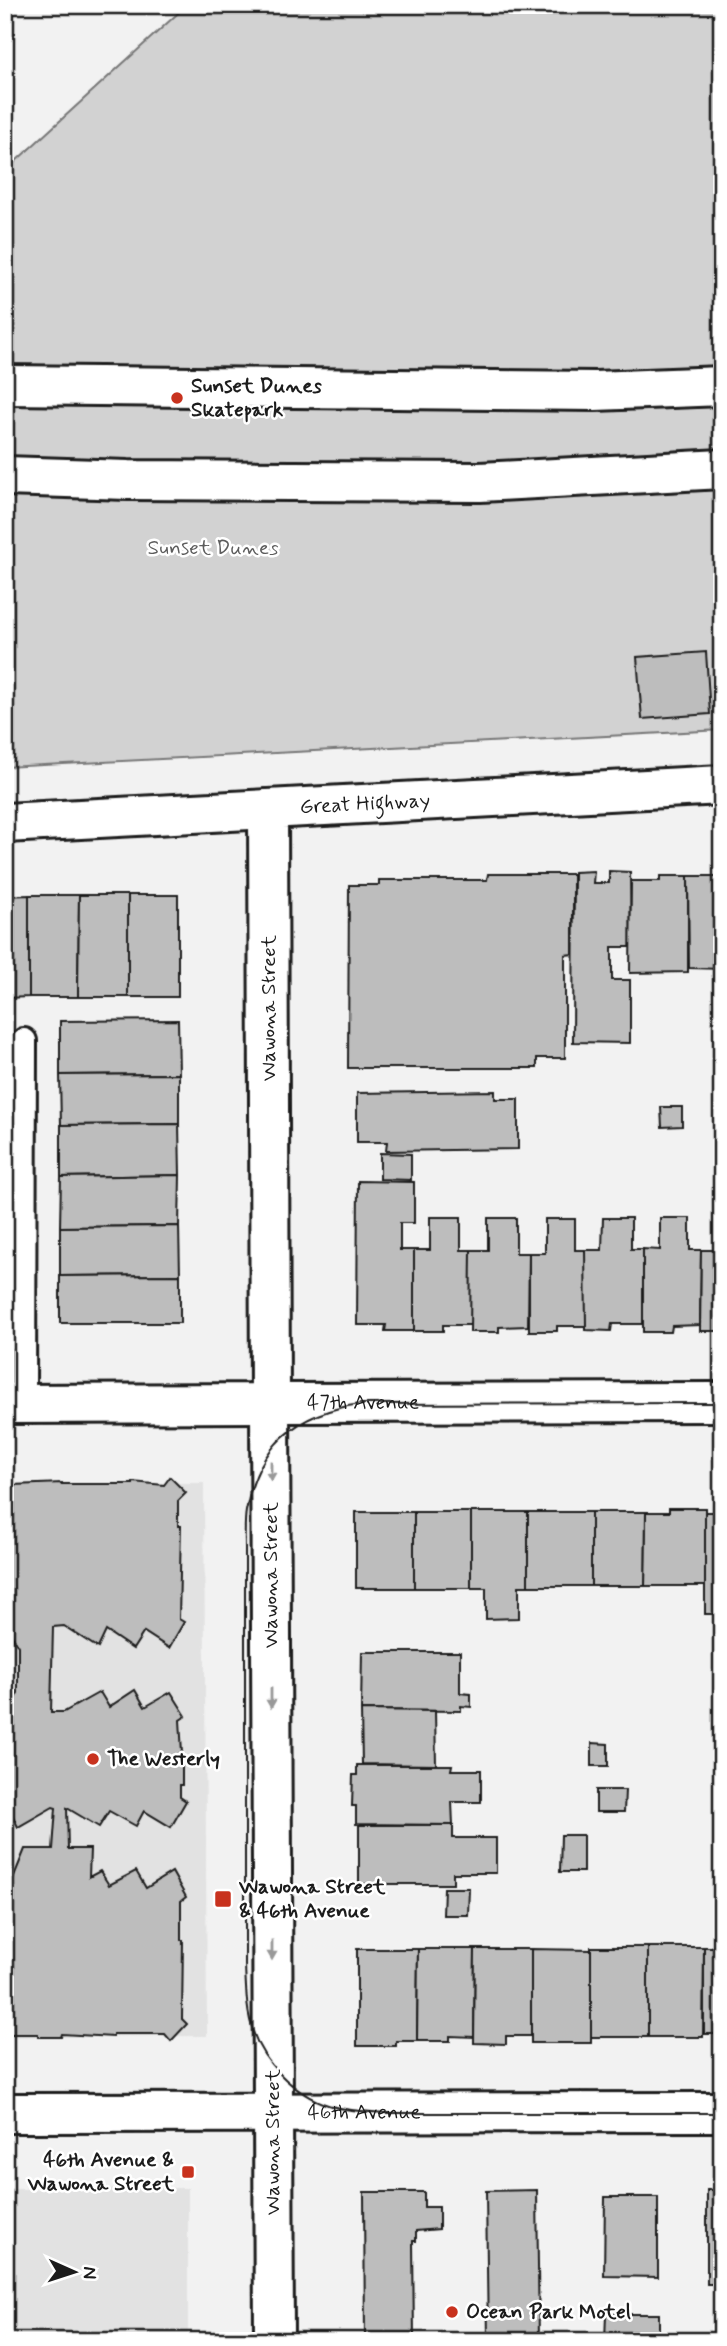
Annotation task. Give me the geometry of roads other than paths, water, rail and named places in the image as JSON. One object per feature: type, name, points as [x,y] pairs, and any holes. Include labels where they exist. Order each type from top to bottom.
[{"type":"street","points":[[5,385],[596,391],[722,386]]},
{"type":"street","points":[[5,476],[128,480],[480,482],[722,469]]},
{"type":"street","name":"Great Highway","points":[[5,823],[722,785]]},
{"type":"street","name":"Wawona Street","points":[[268,809],[274,2341]]},
{"type":"street","name":"47th Avenue","points":[[14,1404],[722,1402]]},
{"type":"street","name":"46th Avenue","points":[[5,2113],[722,2112]]},
{"type":"lane","points":[[14,1404],[24,1041]]},
{"type":"tram line","points":[[722,1403],[361,1404],[338,1408],[299,1424],[270,1451],[251,1488],[245,1530],[245,1965],[251,2026],[272,2065],[304,2094],[330,2106],[357,2111],[722,2113]]},
{"type":"place","name":"Sunset Dunes Skatepark","points":[[177,398]]},
{"type":"place","name":"The Westerly","points":[[93,1759]]},
{"type":"place","name":"Wawona Street & 46th Avenue","points":[[223,1899]]},
{"type":"place","name":"46th Avenue & Wawona Street","points":[[188,2172]]},
{"type":"place","name":"Ocean Park Motel","points":[[452,2312]]},
{"type":"park label","name":"Sunset Dunes","points":[[213,548]]}]
